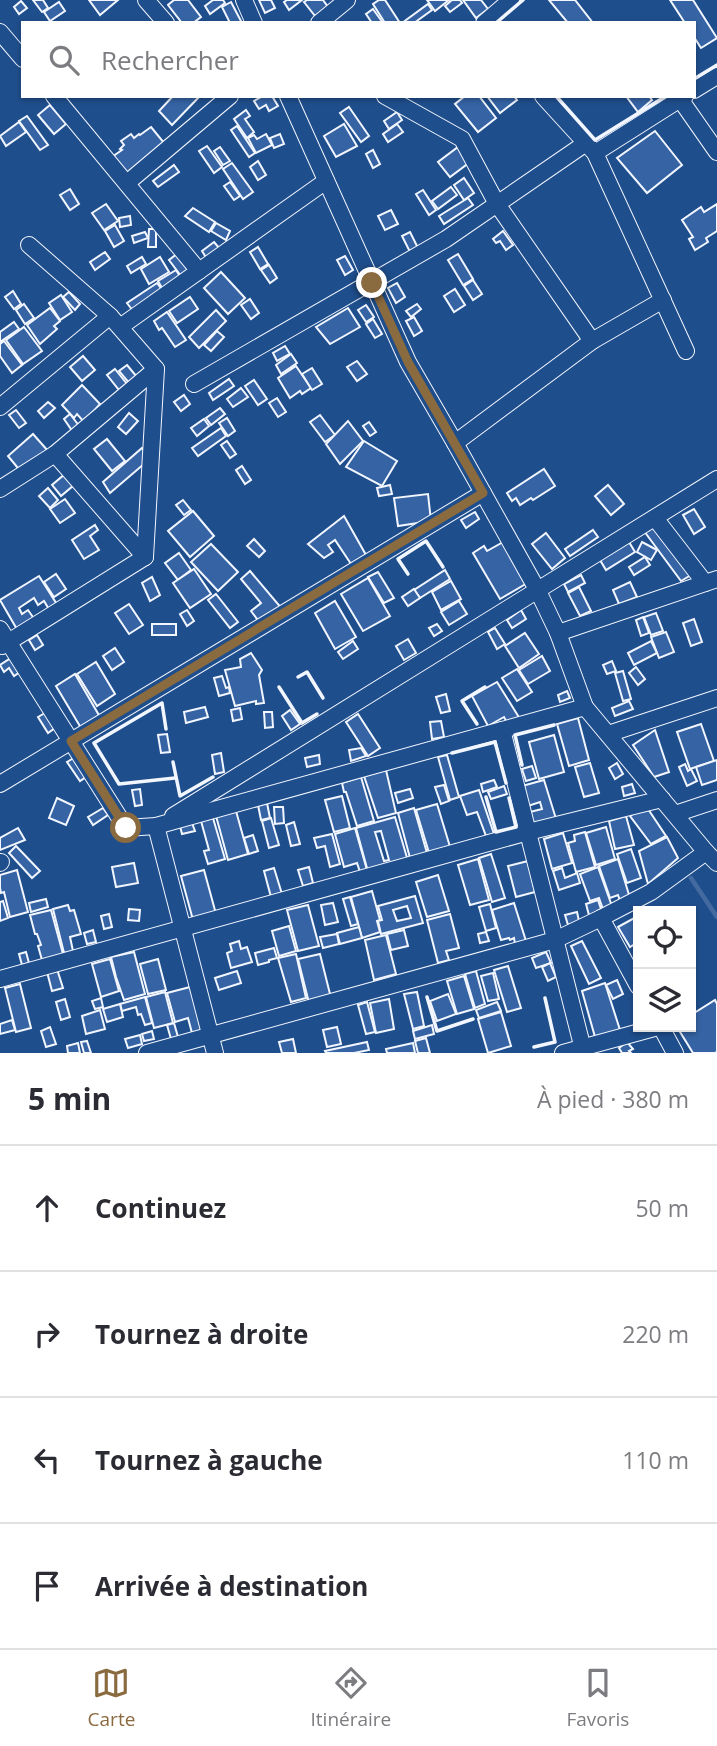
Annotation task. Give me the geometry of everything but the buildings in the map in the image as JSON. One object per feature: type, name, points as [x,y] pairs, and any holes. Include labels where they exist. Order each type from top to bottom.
[{"type":"street","points":[[146,0],[164,21]]},
{"type":"street","points":[[244,0],[253,21]]},
{"type":"street","points":[[321,21],[347,0]]},
{"type":"street","points":[[486,21],[511,0]]},
{"type":"street","points":[[0,32],[21,57]]},
{"type":"street","points":[[696,89],[717,76]]},
{"type":"street","points":[[56,98],[200,271]]},
{"type":"street","points":[[127,183],[228,98]]},
{"type":"street","points":[[147,1053],[555,940],[712,858],[585,707],[558,633],[538,591],[408,362],[289,98]]},
{"type":"street","points":[[392,98],[462,139],[497,204],[592,341]]},
{"type":"street","points":[[545,98],[590,148],[686,351]]},
{"type":"street","points":[[194,384],[372,283],[590,148],[681,98]]},
{"type":"street","points":[[688,98],[717,152]]},
{"type":"street","points":[[0,407],[115,321],[200,271],[326,181]]},
{"type":"street","points":[[29,245],[115,321],[156,369],[145,556]]},
{"type":"street","points":[[455,443],[592,341],[663,300]]},
{"type":"street","points":[[0,489],[55,454],[156,369]]},
{"type":"street","points":[[55,454],[145,556]]},
{"type":"street","points":[[156,826],[717,479]]},
{"type":"street","points":[[0,785],[483,493]]},
{"type":"street","points":[[558,633],[711,581],[654,518]]},
{"type":"street","points":[[145,556],[3,639],[126,828],[156,826],[585,707]]},
{"type":"street","points":[[608,734],[717,698]]},
{"type":"street","points":[[502,730],[584,1050]]},
{"type":"street","points":[[0,978],[528,832],[662,799]]},
{"type":"street","points":[[675,814],[717,800]]},
{"type":"street","points":[[156,826],[215,1053]]},
{"type":"street","points":[[601,918],[633,977]]},
{"type":"street","points":[[563,1053],[584,1050],[643,1032]]},
{"type":"street","points":[[662,1032],[675,1053]]},
{"type":"waterway","points":[[691,878],[717,917]]},
{"type":"wall","points":[[498,21],[523,0]]},
{"type":"wall","points":[[696,78],[717,65]]},
{"type":"wall","points":[[558,98],[595,140],[663,98]]},
{"type":"wall","points":[[408,574],[398,559],[426,541],[443,567]]},
{"type":"wall","points":[[298,677],[307,672],[323,698]]},
{"type":"wall","points":[[279,687],[302,723],[317,714]]},
{"type":"wall","points":[[477,724],[462,701],[485,687]]},
{"type":"wall","points":[[166,729],[162,703],[94,743],[119,784],[175,778]]},
{"type":"wall","points":[[522,765],[515,735],[554,725]]},
{"type":"wall","points":[[452,753],[495,742],[506,783]]},
{"type":"wall","points":[[173,762],[180,796],[213,777]]},
{"type":"wall","points":[[486,797],[496,832],[516,827],[509,798]]},
{"type":"wall","points":[[427,997],[437,1031],[473,1019]]},
{"type":"wall","points":[[534,1047],[555,1042],[545,998]]},
{"type":"route","points":[[126,828],[71,741],[483,493],[408,362],[372,283]]}]
